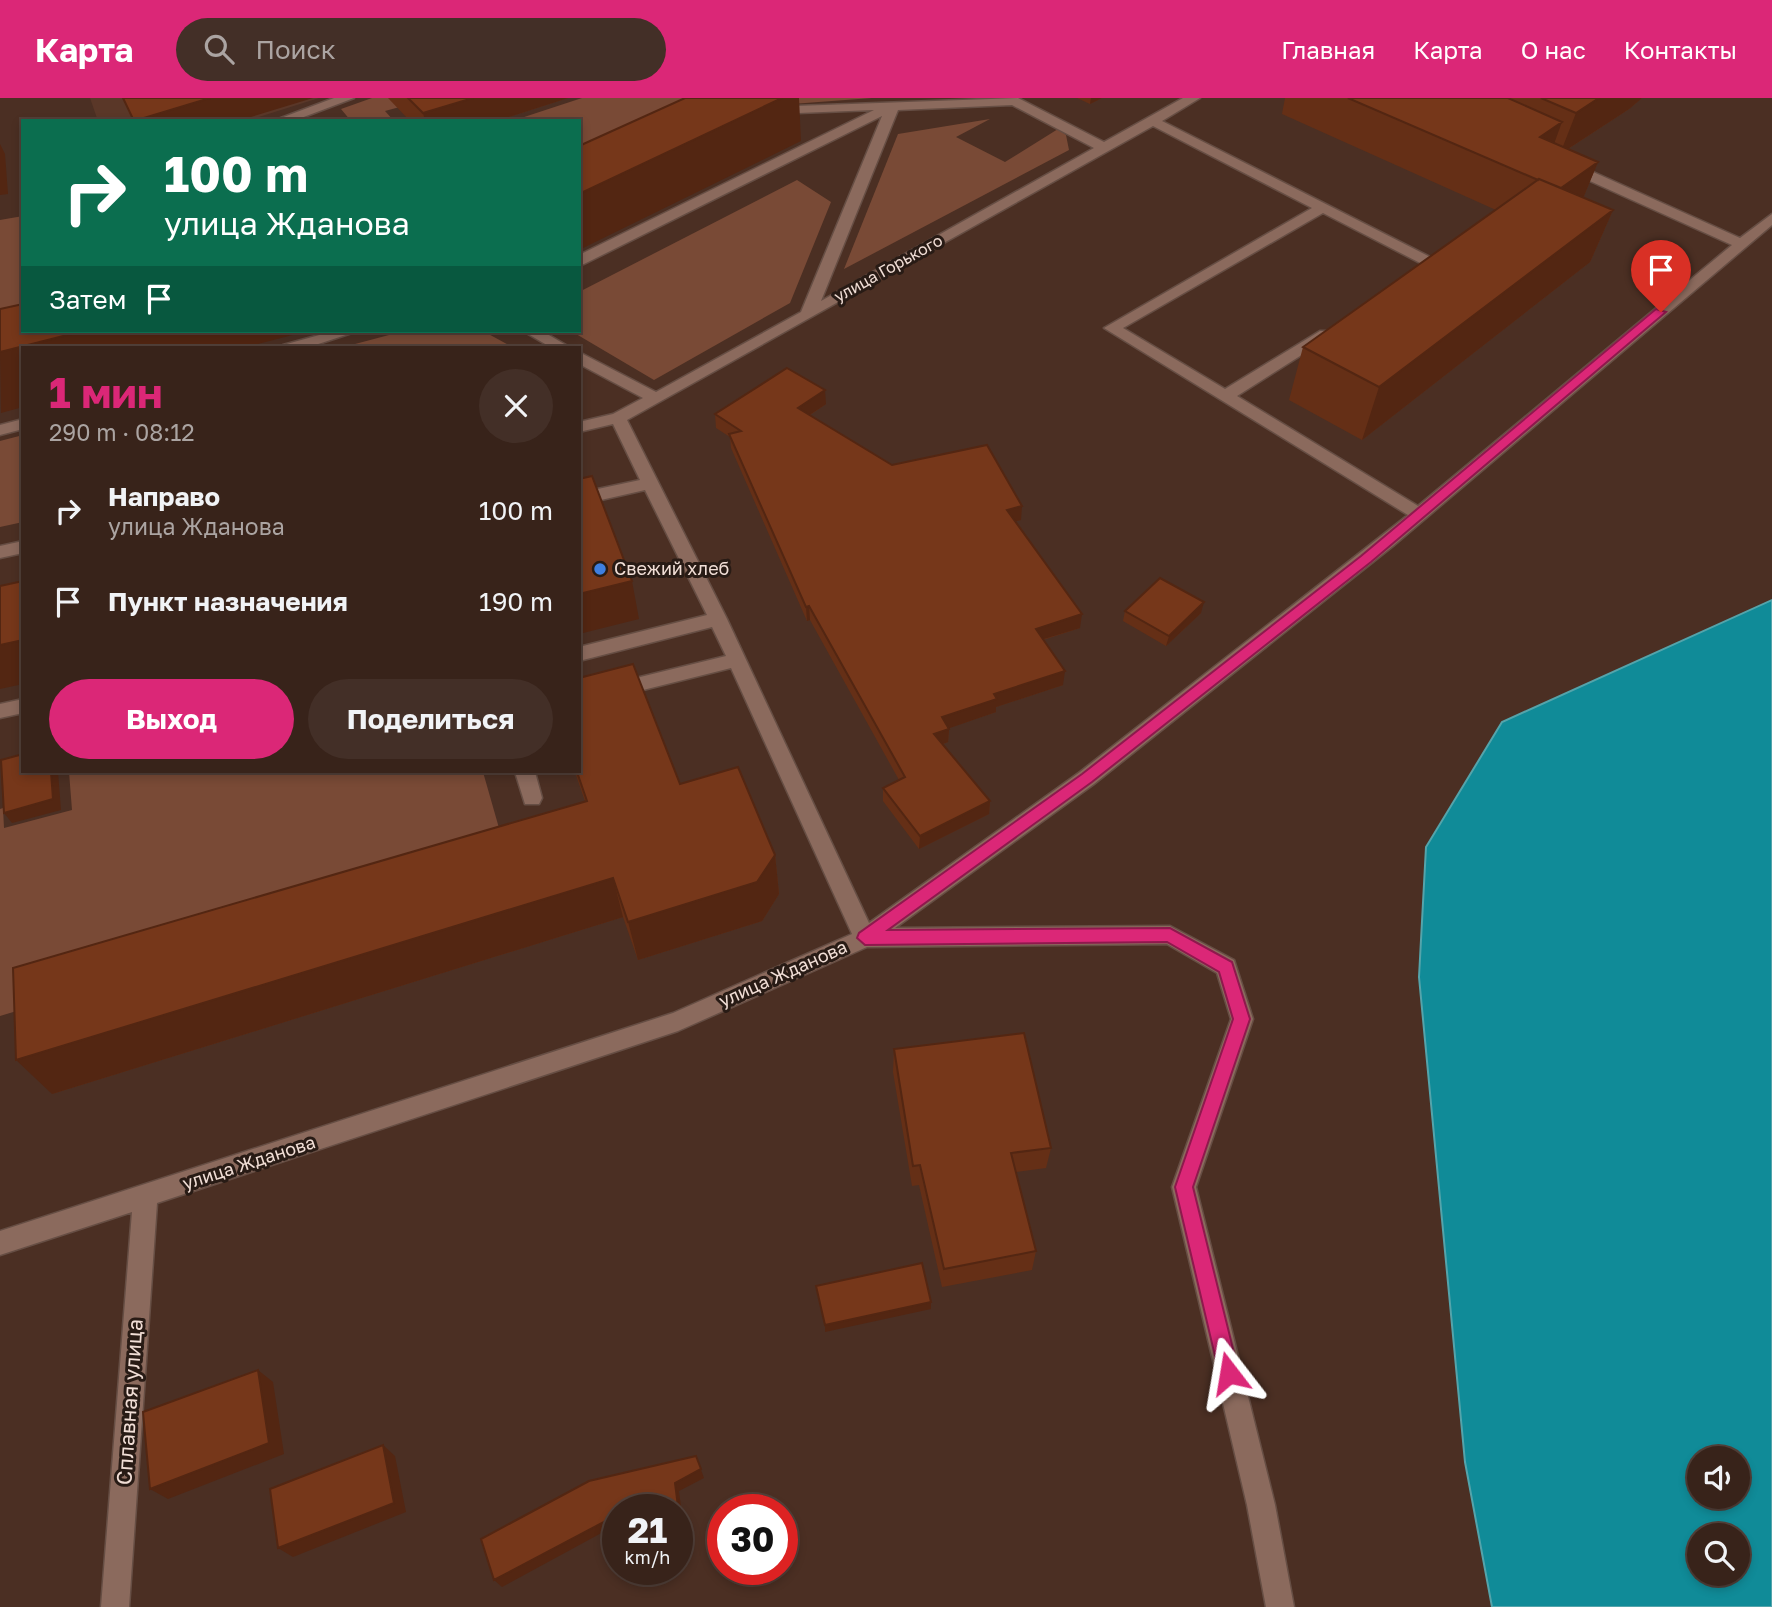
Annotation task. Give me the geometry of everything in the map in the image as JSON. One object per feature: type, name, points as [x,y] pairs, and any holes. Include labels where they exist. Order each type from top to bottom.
[{"type":"street","points":[[285,119],[346,98]]},
{"type":"street","name":"улица Горького","points":[[581,427],[618,418],[1193,98]]},
{"type":"street","points":[[761,111],[1014,101],[1105,148]]},
{"type":"street","points":[[581,260],[893,106]]},
{"type":"street","points":[[809,312],[893,106]]},
{"type":"street","points":[[1153,121],[1435,265],[1411,280]]},
{"type":"street","points":[[1553,159],[1740,243]]},
{"type":"street","points":[[1322,208],[1112,328],[1420,515]]},
{"type":"street","name":"улица Жданова","points":[[0,1243],[678,1021],[865,938],[1087,778],[1420,515],[1772,218]]},
{"type":"street","points":[[1225,396],[1342,324]]},
{"type":"street","points":[[296,346],[344,333]]},
{"type":"street","points":[[535,333],[560,346]]},
{"type":"street","points":[[581,358],[655,398]]},
{"type":"street","points":[[618,418],[718,619],[865,938],[1170,935],[1226,967],[1242,1019],[1184,1187],[1261,1505],[1280,1607]]},
{"type":"street","points":[[0,430],[21,425]]},
{"type":"street","points":[[581,499],[650,483]]},
{"type":"street","points":[[0,552],[21,547]]},
{"type":"street","points":[[581,653],[718,619]]},
{"type":"street","points":[[581,699],[737,660]]},
{"type":"street","points":[[0,712],[21,707]]},
{"type":"street","points":[[525,773],[532,799]]},
{"type":"street","name":"Сплавная улица","points":[[115,1607],[145,1197]]},
{"type":"shaded area","points":[[90,98],[319,98],[252,119],[97,119]]},
{"type":"shaded area","points":[[372,98],[401,98],[407,105],[385,111],[392,119],[349,119],[341,109]]},
{"type":"shaded area","points":[[582,98],[872,98],[712,110],[581,181],[581,119],[518,119]]},
{"type":"shaded area","points":[[990,119],[956,137],[1005,162],[1058,129],[1066,135],[1069,150],[844,269],[898,134]]},
{"type":"shaded area","points":[[797,180],[831,202],[790,303],[654,380],[574,333],[581,333],[581,291]]},
{"type":"shaded area","points":[[21,216],[21,321],[0,326],[0,220]]},
{"type":"shaded area","points":[[396,333],[487,333],[510,346],[348,346]]},
{"type":"shaded area","points":[[21,436],[21,522],[0,527],[0,441]]},
{"type":"shaded area","points":[[69,773],[483,773],[509,863],[0,1016],[0,809],[3,808],[4,828],[72,810]]},
{"type":"water","points":[[1772,600],[1772,1607],[1492,1607],[1465,1462],[1419,977],[1426,847],[1502,722]]},
{"type":"building","points":[[123,98],[210,98],[141,119],[133,119]]},
{"type":"building","points":[[408,98],[473,98],[423,113]]},
{"type":"building","points":[[685,98],[782,98],[581,193],[581,145]]},
{"type":"building","points":[[1348,98],[1508,98],[1562,122],[1540,137],[1598,162],[1561,188]]},
{"type":"building","points":[[1541,98],[1599,98],[1576,113]]},
{"type":"building","points":[[1539,179],[1613,210],[1379,387],[1303,347]]},
{"type":"building","points":[[21,304],[21,333],[75,333],[0,352],[0,309]]},
{"type":"building","points":[[787,368],[825,390],[798,408],[892,465],[987,445],[1022,506],[1007,510],[1082,614],[1036,629],[1065,671],[994,694],[997,699],[942,717],[949,729],[934,734],[990,801],[920,836],[883,788],[905,777],[809,606],[806,607],[729,434],[741,431],[715,414]]},
{"type":"building","points":[[592,476],[632,581],[581,594],[581,479]]},
{"type":"building","points":[[1160,578],[1204,602],[1169,636],[1125,611]]},
{"type":"building","points":[[21,581],[21,640],[0,645],[0,586]]},
{"type":"building","points":[[633,664],[680,784],[738,767],[775,855],[757,882],[628,922],[613,878],[16,1060],[13,968],[587,801],[577,773],[581,773],[581,677]]},
{"type":"building","points":[[21,755],[21,773],[51,773],[53,799],[4,813],[1,760]]},
{"type":"building","points":[[1024,1033],[1051,1148],[1011,1153],[1036,1251],[944,1269],[920,1165],[913,1166],[894,1049]]},
{"type":"building","points":[[922,1263],[931,1302],[825,1325],[816,1286]]},
{"type":"building","points":[[258,1370],[269,1443],[150,1489],[143,1412]]},
{"type":"building","points":[[383,1445],[394,1503],[278,1548],[270,1489]]},
{"type":"building","points":[[696,1456],[701,1469],[675,1483],[676,1494],[602,1494],[602,1523],[494,1580],[481,1539],[589,1481]]},
{"type":"place","name":"Свежий хлеб","points":[[600,569]]},
{"type":"route","points":[[1229,1373],[1184,1187],[1242,1019],[1226,967],[1170,935],[865,938],[1087,778],[1366,559],[1661,312]]}]
